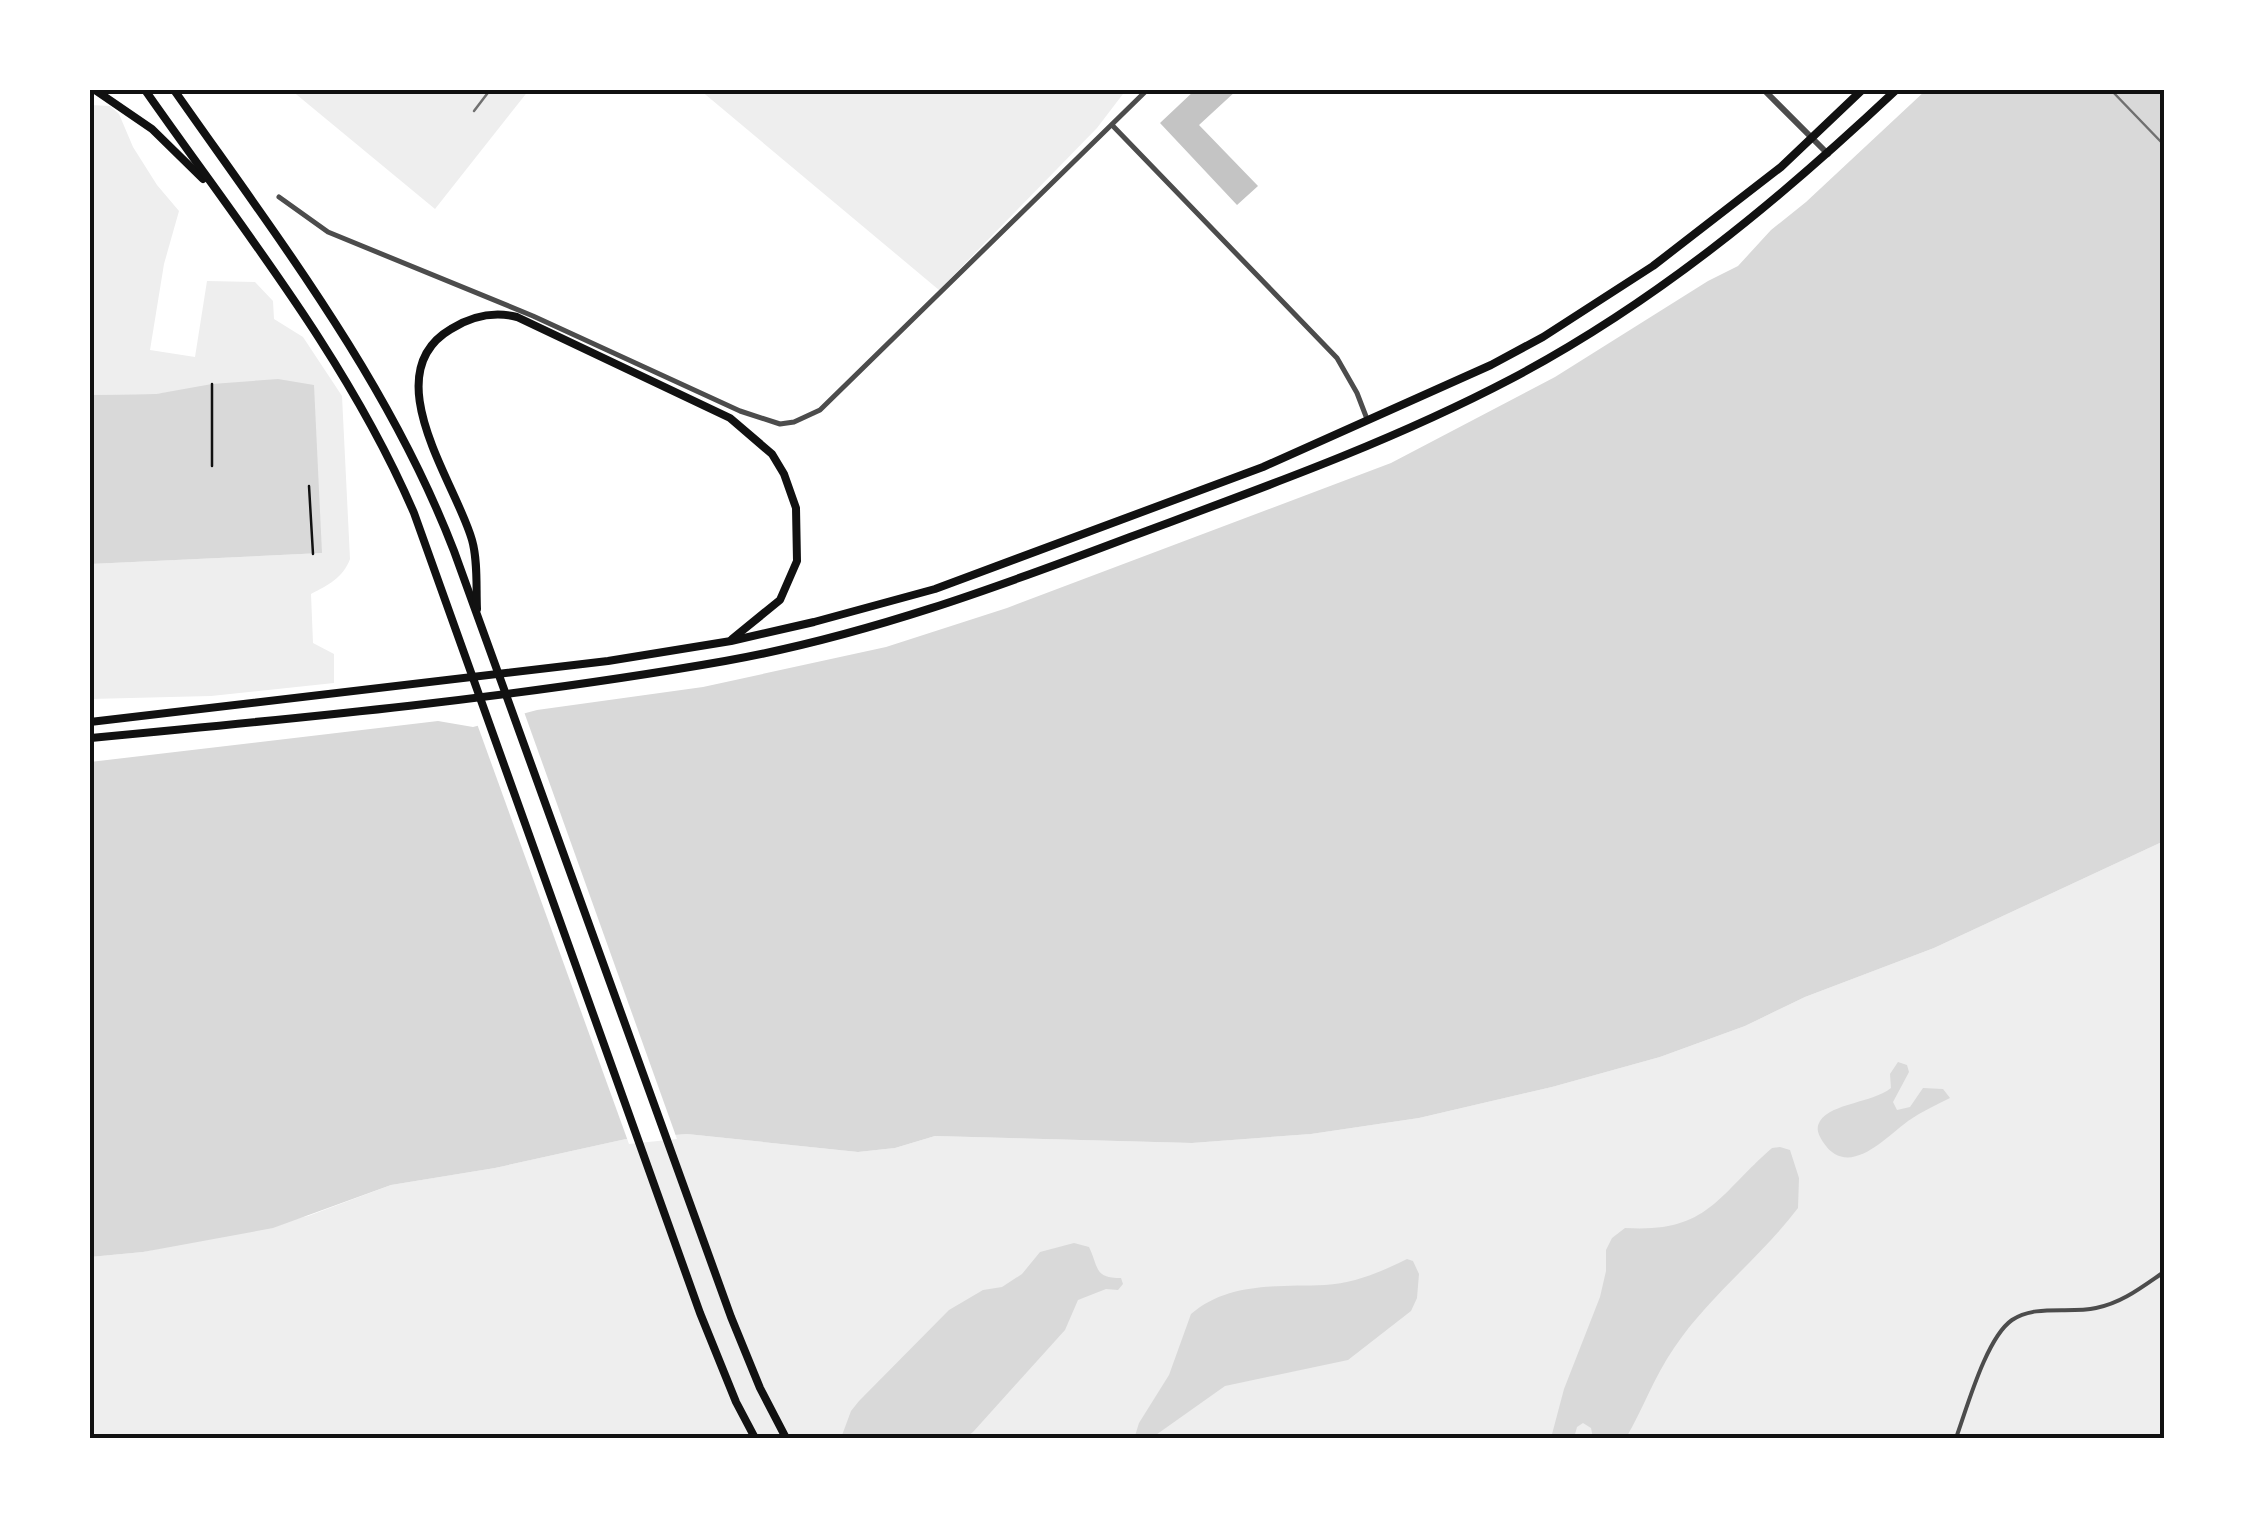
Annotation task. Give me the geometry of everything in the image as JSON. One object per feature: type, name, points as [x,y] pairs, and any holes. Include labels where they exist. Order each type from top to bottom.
[{"type":"main road","points":[[95,90],[152,130],[224,202]]},
{"type":"main road","points":[[145,90],[328,353],[390,456],[420,530],[700,1313],[736,1402],[756,1438]]},
{"type":"main road","points":[[174,90],[358,358],[393,417],[436,506],[730,1317],[786,1438]]},
{"type":"main road","points":[[90,722],[608,661],[731,640],[935,589],[1263,466],[1491,365],[1593,306],[1706,226],[1812,138],[1862,90]]},
{"type":"main road","points":[[90,738],[365,712],[728,660],[922,612],[1316,468],[1466,402],[1556,353],[1664,285],[1829,155],[1896,90]]},
{"type":"main road","points":[[478,619],[473,542],[421,414],[418,381],[432,343],[457,325],[491,314],[517,317],[730,418],[765,446],[784,474],[796,508],[797,562],[780,600],[731,640]]},
{"type":"street","points":[[279,197],[328,232],[780,424],[820,410],[1147,90]]},
{"type":"street","points":[[1764,90],[1829,155]]},
{"type":"street","points":[[1112,125],[1337,358],[1358,393],[1368,422]]},
{"type":"street","points":[[1956,1438],[1995,1341],[2012,1320],[2037,1312],[2113,1303],[2164,1272]]},
{"type":"path","points":[[212,384],[212,466]]},
{"type":"path","points":[[310,486],[313,554]]},
{"type":"path","points":[[311,521],[321,521]]},
{"type":"shaded area","points":[[291,90],[529,90],[435,209]]},
{"type":"shaded area","points":[[700,90],[1126,90],[1097,128],[939,290]]},
{"type":"shaded area","points":[[1926,90],[2164,90],[2164,841],[1934,948],[1805,997],[1745,1026],[1660,1057],[1419,1118],[1311,1134],[1192,1143],[935,1136],[895,1148],[858,1152],[687,1134],[626,1139],[495,1168],[391,1185],[273,1228],[143,1252],[90,1257],[90,762],[438,721],[473,727],[537,710],[703,687],[886,647],[1007,608],[1391,463],[1555,377],[1738,266],[1771,230]]},
{"type":"shaded area","points":[[90,105],[110,106],[119,114],[133,147],[179,211],[164,264],[150,350],[195,357],[207,281],[255,282],[273,301],[274,319],[303,337],[342,396],[350,559],[339,576],[311,594],[313,643],[334,654],[334,683],[211,696],[90,699],[90,564],[322,553],[199,388],[156,394],[90,395]]},
{"type":"shaded area","points":[[278,379],[314,385],[322,553],[90,564],[90,395],[156,394],[212,384]]},
{"type":"shaded area","points":[[2164,841],[2164,1438],[90,1438],[90,1257],[143,1252],[308,1216],[391,1185],[495,1168],[626,1139],[687,1134],[858,1152],[895,1148],[935,1136],[1192,1143],[1311,1134],[1419,1118],[1660,1057],[1745,1026],[1805,997],[1934,948]]},
{"type":"shaded area","points":[[1898,1062],[1907,1065],[1909,1072],[1893,1102],[1897,1110],[1910,1107],[1923,1088],[1943,1089],[1950,1098],[1913,1118],[1866,1152],[1855,1157],[1833,1153],[1819,1134],[1820,1121],[1833,1110],[1891,1088],[1890,1074]]},
{"type":"shaded area","points":[[1772,1148],[1790,1150],[1799,1178],[1798,1208],[1688,1329],[1660,1370],[1626,1438],[1593,1438],[1591,1428],[1583,1423],[1577,1427],[1574,1438],[1551,1438],[1564,1389],[1600,1297],[1606,1250],[1612,1238],[1625,1228],[1653,1228],[1693,1218],[1723,1196]]},
{"type":"shaded area","points":[[1074,1243],[1089,1247],[1102,1274],[1121,1278],[1123,1284],[1118,1290],[1106,1289],[1078,1300],[1065,1330],[973,1432],[965,1438],[841,1438],[859,1401],[949,1310],[983,1290],[1002,1287],[1022,1274],[1040,1252]]},
{"type":"shaded area","points":[[1407,1259],[1413,1261],[1419,1274],[1417,1298],[1411,1311],[1348,1360],[1225,1386],[1153,1437],[1135,1436],[1169,1375],[1191,1314],[1206,1303],[1255,1288],[1347,1282]]},
{"type":"pier","points":[[523,709],[677,1139],[629,1144],[476,721]]},
{"type":"building","points":[[1195,90],[1237,90],[1199,125],[1258,186],[1237,205],[1160,123]]},
{"type":"railway","points":[[474,111],[490,90]]},
{"type":"railway","points":[[2111,90],[2164,145]]}]
